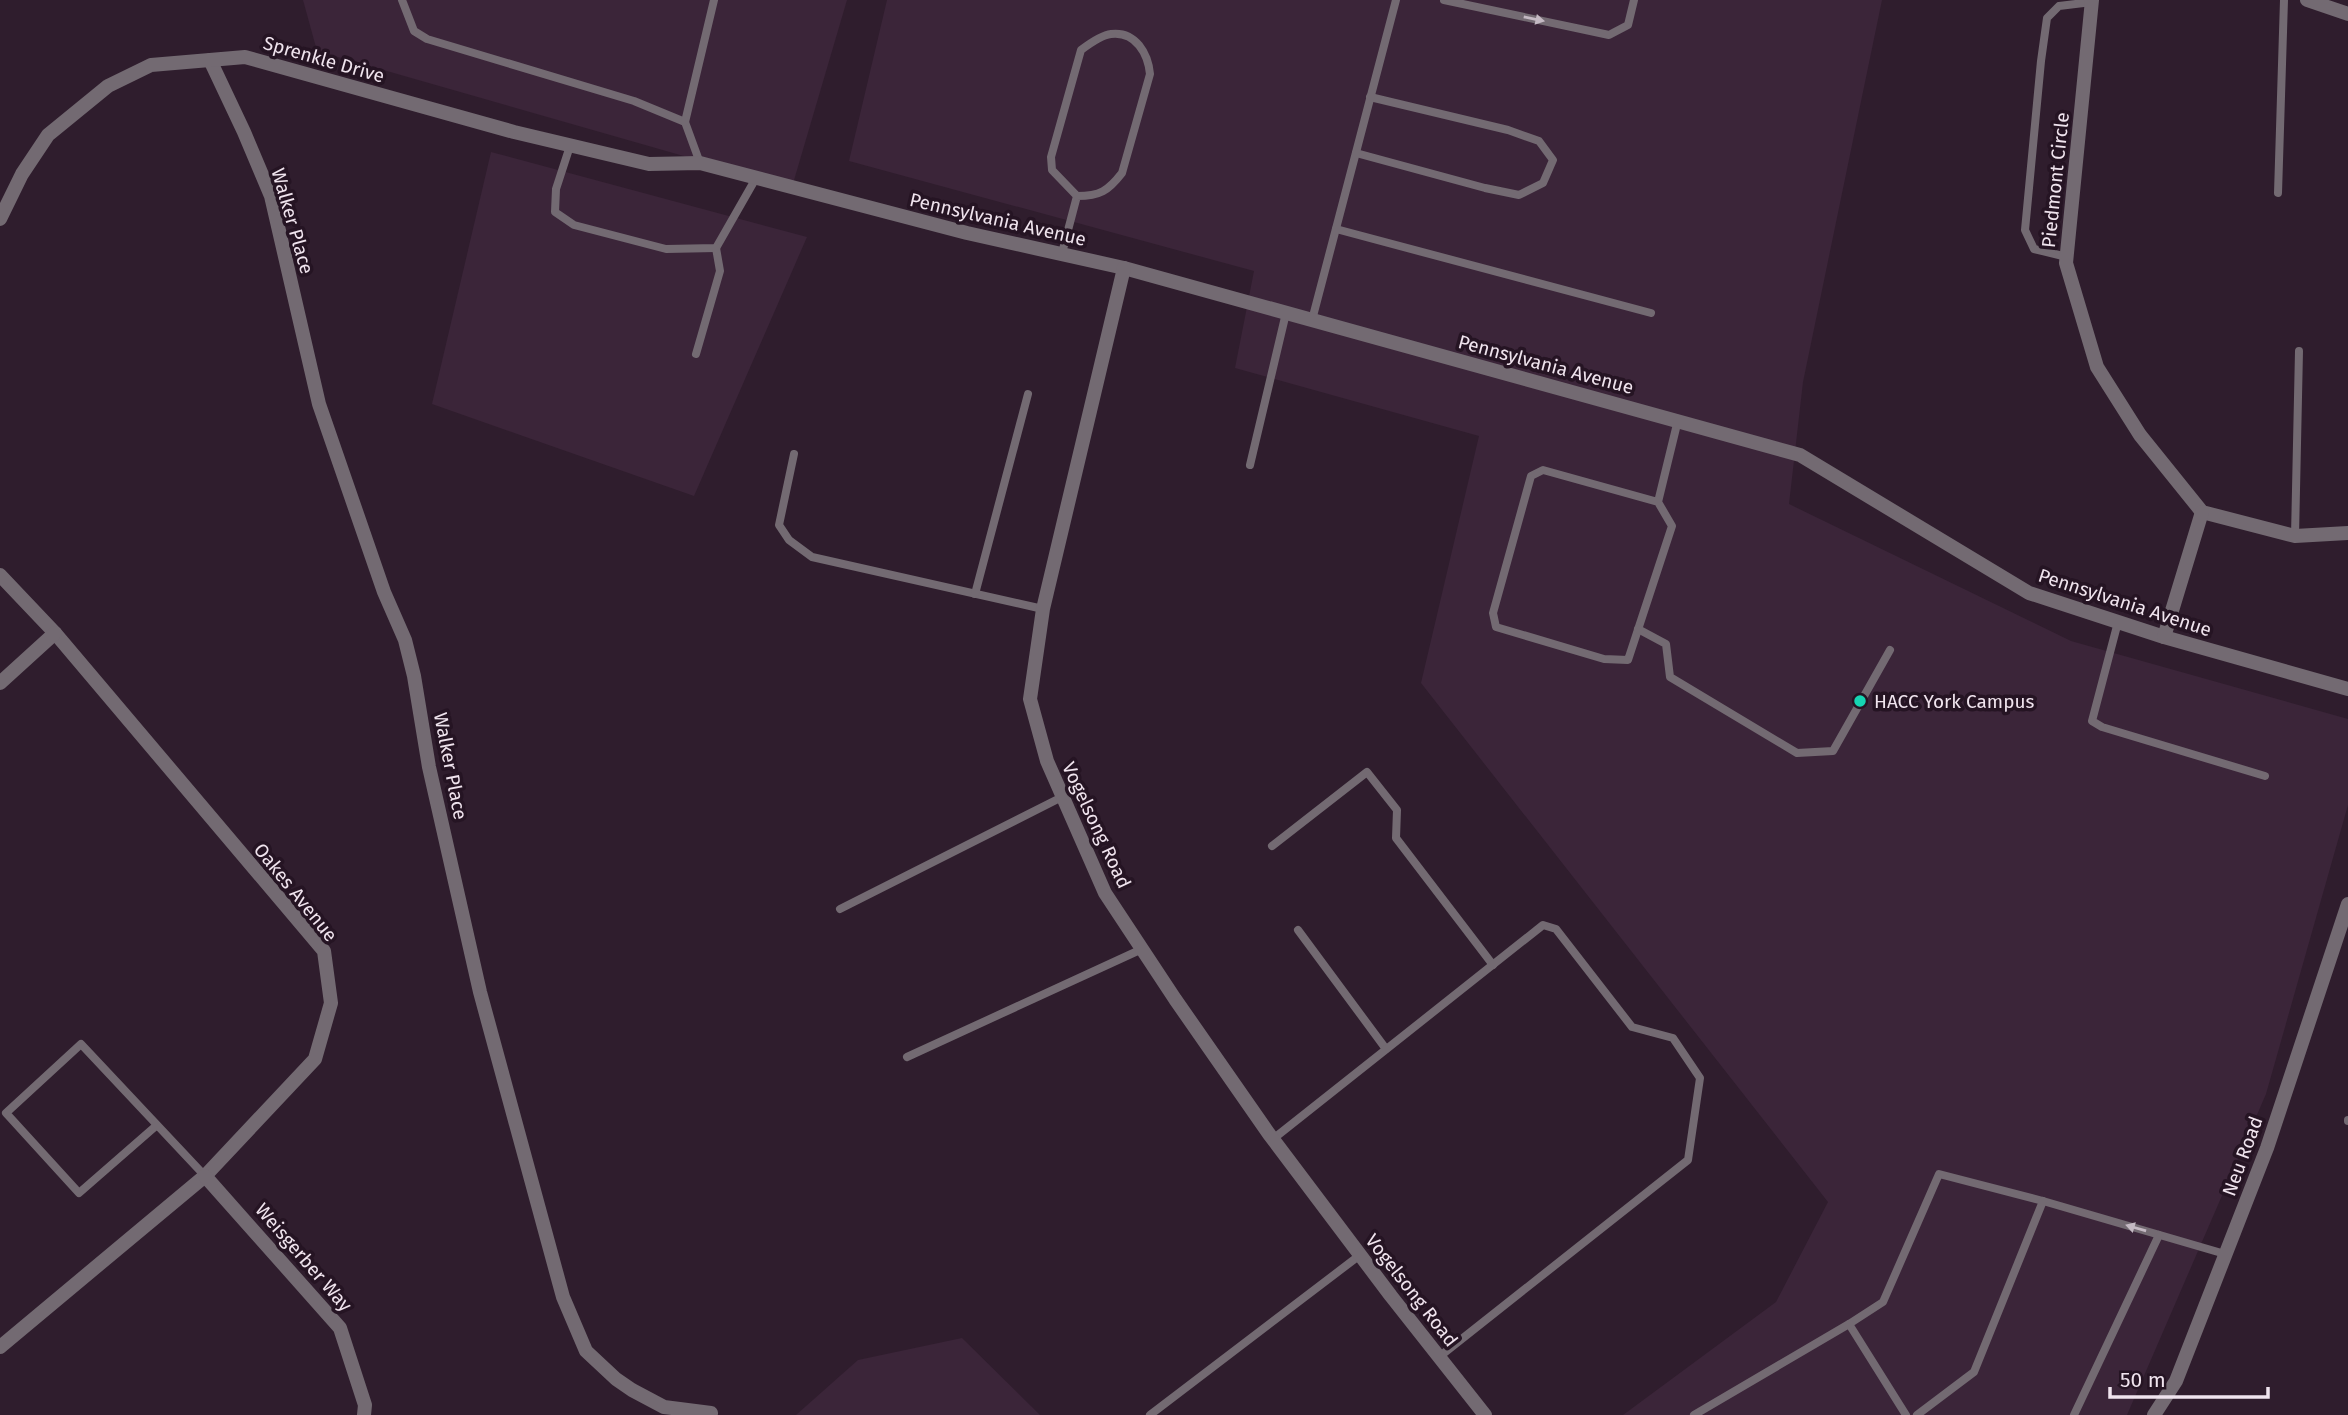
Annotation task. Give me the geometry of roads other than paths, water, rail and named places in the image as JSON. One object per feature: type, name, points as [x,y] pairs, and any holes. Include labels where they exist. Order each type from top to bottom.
[{"type":"street","points":[[2307,0],[2348,14]]},
{"type":"street","name":"Piedmont Circle","points":[[2092,1],[2066,263],[2097,367],[2140,435],[2202,512]]},
{"type":"street","name":"Sprenkle Drive","points":[[0,219],[22,174],[48,135],[108,86],[151,65],[245,57],[570,146],[649,164],[700,163]]},
{"type":"street","name":"Walker Place","points":[[210,60],[271,196],[319,404],[384,592],[405,640],[414,676],[429,768],[480,992],[563,1297],[586,1351],[616,1378],[664,1407],[711,1413]]},
{"type":"street","name":"Pennsylvania Avenue","points":[[700,163],[967,233],[1124,268],[1800,455],[2029,593],[2164,637],[2348,689]]},
{"type":"street","name":"Vogelsong Road","points":[[1124,268],[1042,609],[1030,699],[1047,761],[1105,893],[1142,949],[1273,1139],[1485,1415]]},
{"type":"street","points":[[2164,637],[2202,512],[2295,536],[2348,533]]},
{"type":"street","name":"Oakes Avenue","points":[[0,575],[55,633],[324,951],[331,1003],[315,1059],[205,1176],[0,1347]]},
{"type":"street","points":[[0,684],[55,633]]},
{"type":"street","name":"Neu Road","points":[[2154,1415],[2176,1381],[2267,1148],[2342,939],[2348,904]]},
{"type":"street","name":"Weisgerber Way","points":[[205,1176],[340,1328],[365,1405],[364,1415]]},
{"type":"lane","points":[[402,0],[414,31],[427,39],[634,101],[685,122]]},
{"type":"lane","points":[[700,163],[685,122],[714,0]]},
{"type":"lane","points":[[1312,320],[1396,0]]},
{"type":"lane","points":[[1444,0],[1609,35],[1628,25],[1634,0]]},
{"type":"lane","points":[[2278,193],[2284,0]]},
{"type":"lane","points":[[2067,257],[2034,249],[2025,230],[2041,61],[2047,19],[2059,6],[2092,1]]},
{"type":"lane","points":[[1111,34],[1127,36],[1140,44],[1149,60],[1150,74],[1122,173],[1114,184],[1095,196],[1077,196],[1052,170],[1051,158],[1081,50],[1093,41],[1111,34]]},
{"type":"lane","points":[[1356,153],[1519,195],[1543,183],[1553,160],[1539,141],[1508,130],[1370,97]]},
{"type":"lane","points":[[570,146],[556,189],[555,212],[574,225],[666,249],[716,248]]},
{"type":"lane","points":[[696,354],[720,271],[716,248],[756,178]]},
{"type":"lane","points":[[1062,253],[1077,196]]},
{"type":"lane","points":[[1336,229],[1651,313]]},
{"type":"lane","points":[[1250,465],[1286,313]]},
{"type":"lane","points":[[2295,536],[2299,351]]},
{"type":"lane","points":[[975,594],[1028,394]]},
{"type":"lane","points":[[1658,502],[1543,470],[1531,476],[1493,613],[1496,628],[1604,659],[1628,660],[1672,526],[1658,502],[1678,420]]},
{"type":"lane","points":[[794,454],[779,524],[789,540],[812,557],[1042,609]]},
{"type":"lane","points":[[2118,622],[2092,721],[2102,727],[2265,776]]},
{"type":"lane","points":[[1637,629],[1666,644],[1670,677],[1797,753],[1833,751],[1890,650]]},
{"type":"lane","points":[[1272,846],[1367,772],[1397,810],[1396,838],[1493,965]]},
{"type":"lane","points":[[839,909],[1062,797]]},
{"type":"lane","points":[[1273,1139],[1543,925],[1556,929],[1632,1027],[1673,1038],[1700,1079],[1688,1160],[1439,1357]]},
{"type":"lane","points":[[1298,930],[1386,1049]]},
{"type":"lane","points":[[907,1057],[1142,949]]},
{"type":"lane","points":[[157,1125],[79,1193],[6,1113],[81,1044],[205,1176]]},
{"type":"lane","points":[[1694,1415],[1883,1303],[1939,1174],[2225,1254]]},
{"type":"lane","points":[[1917,1415],[1974,1372],[2043,1201]]},
{"type":"lane","points":[[2074,1415],[2159,1235]]},
{"type":"lane","points":[[1150,1415],[1360,1255]]},
{"type":"lane","points":[[1849,1324],[1906,1415]]},
{"type":"place","name":"HACC York Campus","points":[[1860,701]]}]
